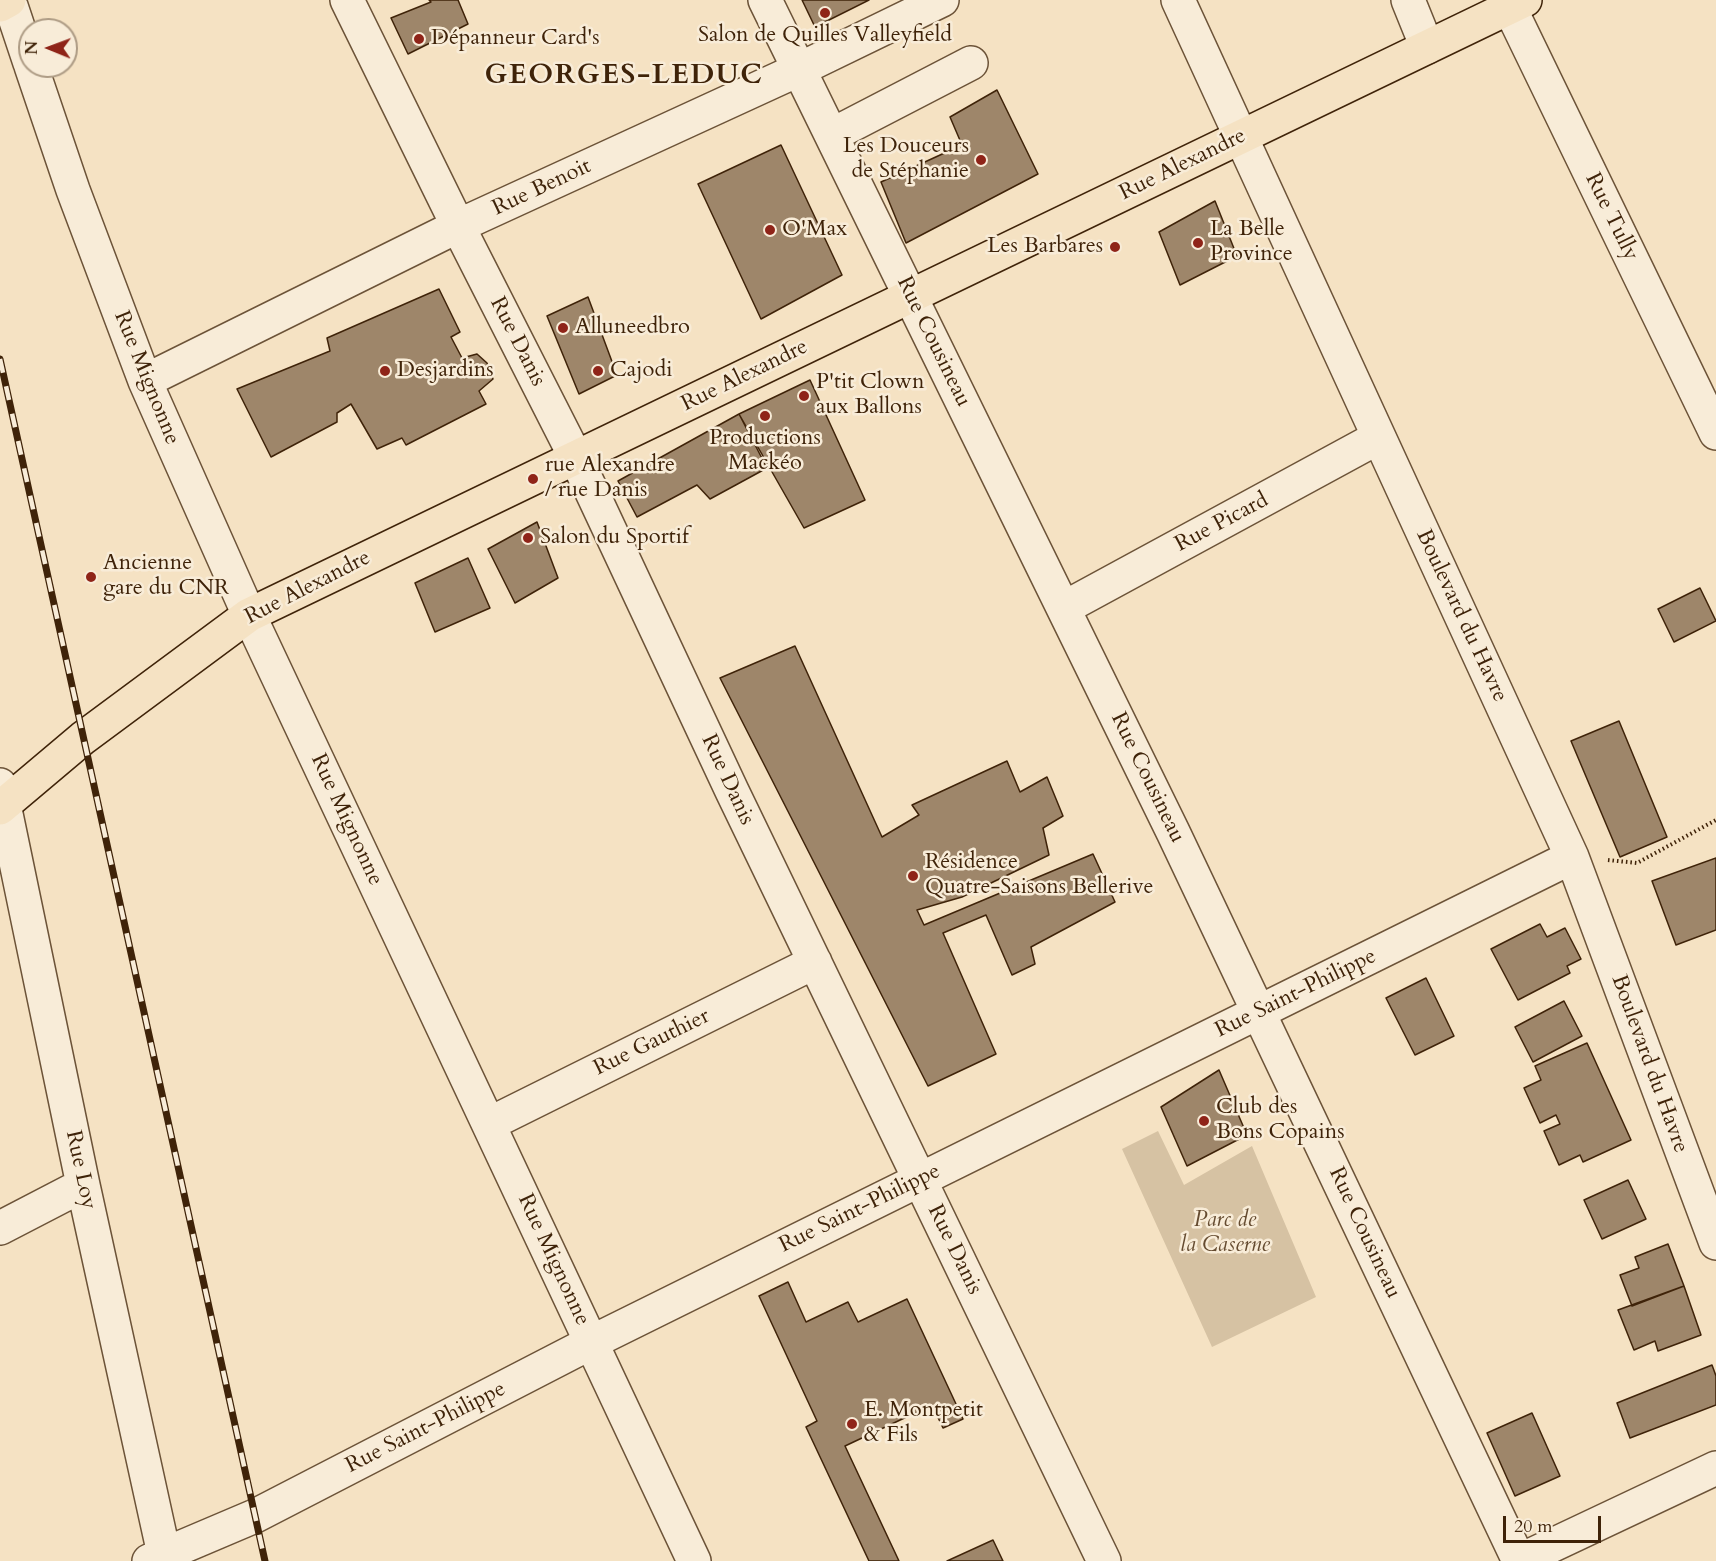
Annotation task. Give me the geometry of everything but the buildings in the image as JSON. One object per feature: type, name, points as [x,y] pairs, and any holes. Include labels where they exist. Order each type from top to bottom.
[{"type":"main road","points":[[0,5],[9,0]]},
{"type":"main road","name":"Rue Alexandre","points":[[1,799],[249,615],[1242,137],[1427,47],[1513,2]]},
{"type":"street","name":"Rue Mignonne","points":[[9,0],[18,26]]},
{"type":"street","name":"Rue Danis","points":[[347,0],[576,458],[732,791],[1104,1561]]},
{"type":"street","name":"Rue Cousineau","points":[[765,0],[1064,608],[1259,1012],[1519,1561]]},
{"type":"street","name":"Rue Benoit","points":[[145,381],[458,226],[800,69],[942,0]]},
{"type":"street","name":"Boulevard du Havre","points":[[1178,0],[1572,857],[1716,1243]]},
{"type":"street","points":[[1407,0],[1427,47]]},
{"type":"street","name":"Rue Tully","points":[[1513,2],[1716,433]]},
{"type":"street","points":[[832,135],[971,63]]},
{"type":"street","name":"Rue Mignonne","points":[[36,78],[73,190],[145,381],[249,615],[694,1561]]},
{"type":"street","name":"Rue Picard","points":[[1064,608],[1379,437]]},
{"type":"street","name":"Rue Loy","points":[[1,799],[83,1185],[156,1557]]},
{"type":"street","name":"Rue Saint-Philippe","points":[[156,1557],[255,1516],[592,1342],[1572,857]]},
{"type":"street","name":"Rue Gauthier","points":[[489,1124],[815,962]]},
{"type":"street","points":[[0,1228],[83,1185]]},
{"type":"street","points":[[1519,1561],[1716,1468]]},
{"type":"path","points":[[1572,857],[1637,863],[1716,820]]},
{"type":"green space","name":"Parc de la Caserne","points":[[1158,1131],[1184,1185],[1252,1146],[1316,1297],[1212,1347],[1122,1149]]},
{"type":"railway","points":[[0,359],[265,1561]]},
{"type":"place","name":"Salon de Quilles Valleyfield","points":[[825,13]]},
{"type":"place","name":"Dépanneur Card's","points":[[419,39]]},
{"type":"place","name":"Les Douceurs de Stéphanie","points":[[981,160]]},
{"type":"place","name":"O'Max","points":[[770,230]]},
{"type":"place","name":"La Belle Province","points":[[1198,243]]},
{"type":"place","name":"Les Barbares","points":[[1115,247]]},
{"type":"place","name":"Alluneedbro","points":[[563,328]]},
{"type":"place","name":"Desjardins","points":[[385,371]]},
{"type":"place","name":"Cajodi","points":[[598,371]]},
{"type":"place","name":"P'tit Clown aux Ballons","points":[[804,396]]},
{"type":"place","name":"Productions Mackéo","points":[[765,416]]},
{"type":"place","name":"rue Alexandre / rue Danis","points":[[533,479]]},
{"type":"place","name":"Salon du Sportif","points":[[528,538]]},
{"type":"place","name":"Ancienne gare du CNR","points":[[91,577]]},
{"type":"place","name":"Résidence Quatre-Saisons Bellerive","points":[[913,876]]},
{"type":"place","name":"Club des Bons Copains","points":[[1204,1121]]},
{"type":"place","name":"E. Montpetit & Fils","points":[[852,1424]]},
{"type":"district","name":"GEORGES-LEDUC","points":[[624,77]]}]
